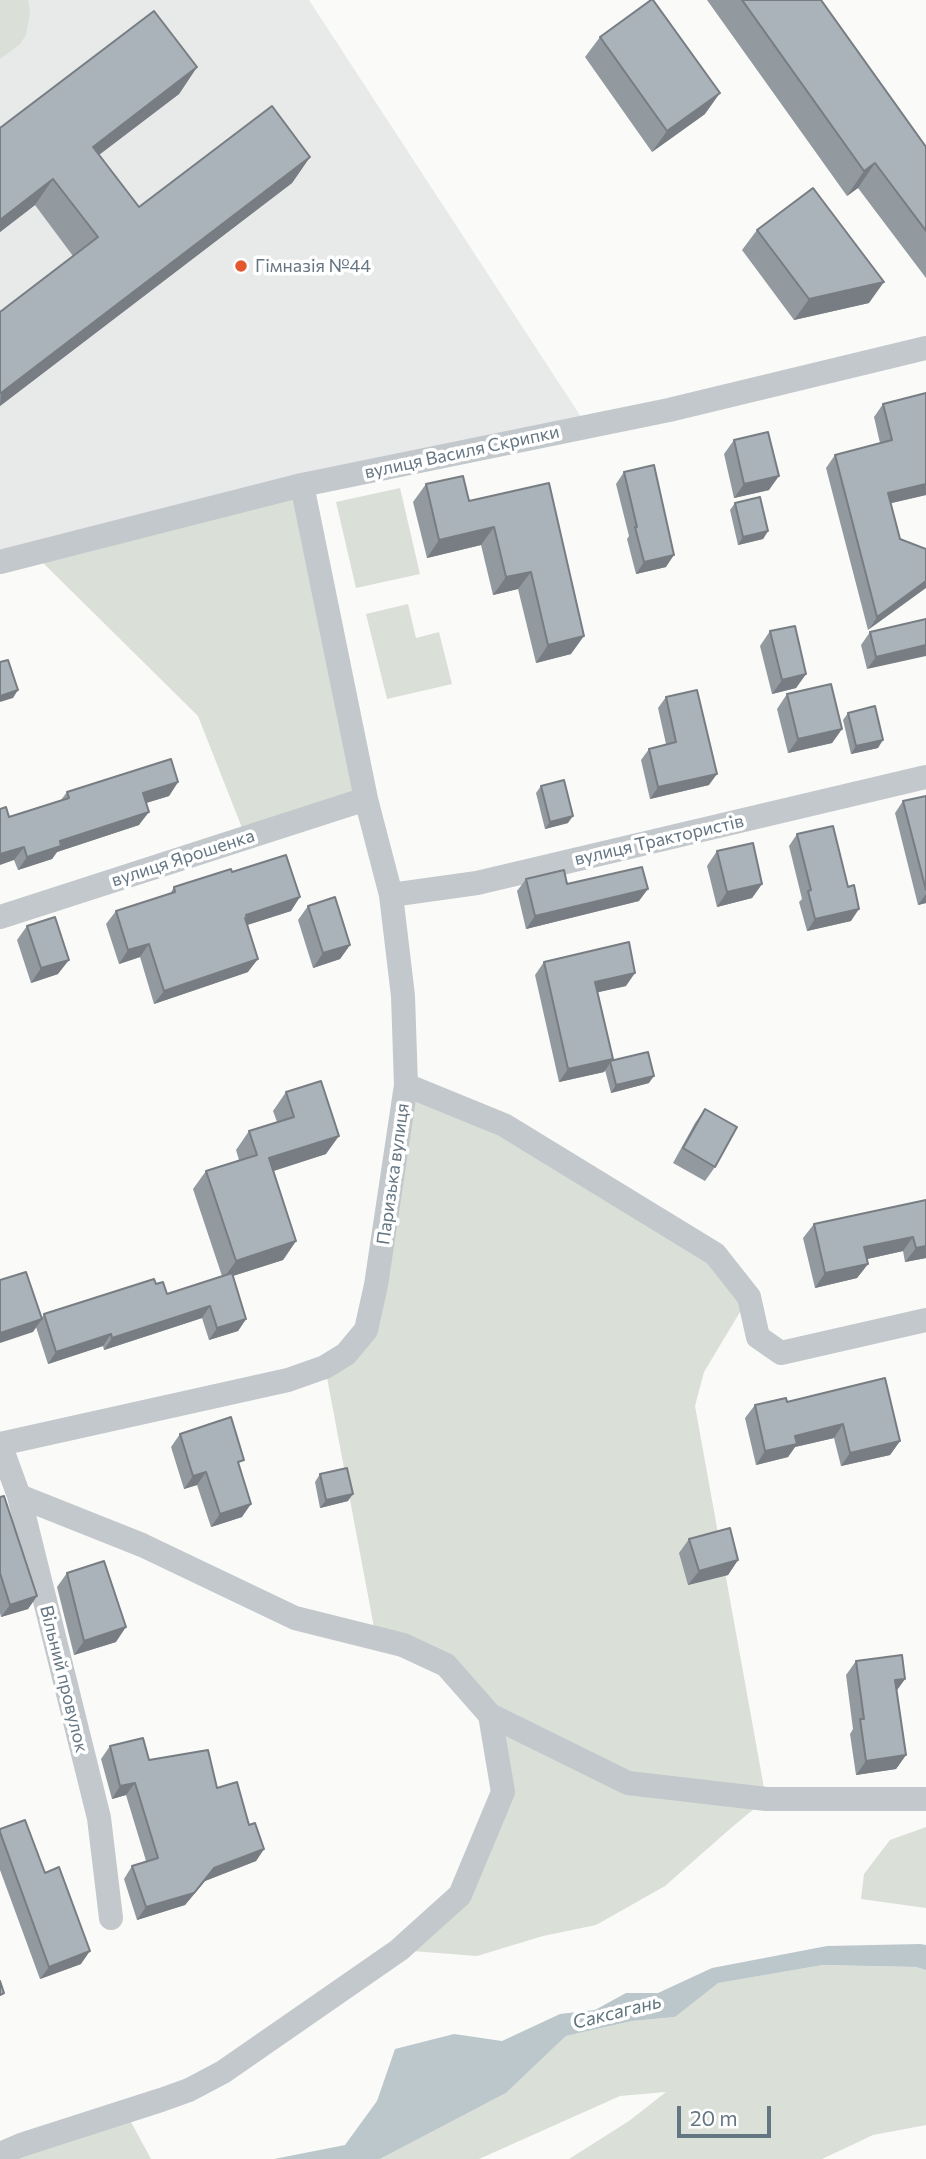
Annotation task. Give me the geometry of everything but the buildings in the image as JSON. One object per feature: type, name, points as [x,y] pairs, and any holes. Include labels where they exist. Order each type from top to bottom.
[{"type":"street","name":"вулиця Василя Скрипки","points":[[0,562],[302,485],[669,410],[926,348]]},
{"type":"street","points":[[302,485],[366,799],[391,895],[403,996],[405,1085]]},
{"type":"street","name":"вулиця Трактористів","points":[[391,895],[477,883],[926,777]]},
{"type":"street","name":"вулиця Ярошенка","points":[[0,917],[366,799]]},
{"type":"street","name":"Паризька вулиця","points":[[0,1444],[288,1380],[325,1367],[346,1354],[366,1330],[376,1284],[405,1085],[505,1125],[715,1254],[749,1297],[758,1337],[781,1353],[926,1320]]},
{"type":"street","name":"Вільний провулок","points":[[0,1444],[19,1496],[99,1818],[111,1919]]},
{"type":"street","points":[[19,1496],[142,1545],[295,1618],[403,1645],[446,1665],[490,1715],[628,1783],[766,1799],[926,1799]]},
{"type":"street","points":[[0,2154],[189,2090],[223,2072],[398,1950],[460,1895],[503,1792],[490,1715]]},
{"type":"shaded area","name":"Гімназія №44","points":[[0,0],[309,0],[587,426],[0,562]]},
{"type":"shaded area","points":[[0,0],[28,0],[30,12],[26,35],[20,44],[0,59]]},
{"type":"shaded area","points":[[302,485],[366,799],[246,838],[198,716],[34,554]]},
{"type":"shaded area","points":[[400,488],[420,574],[356,588],[336,502]]},
{"type":"shaded area","points":[[408,604],[416,638],[439,632],[452,684],[387,699],[366,614]]},
{"type":"shaded area","points":[[406,1085],[715,1254],[749,1297],[704,1372],[695,1406],[766,1799],[665,1886],[596,1925],[543,1936],[477,1956],[399,1950],[460,1895],[503,1792],[489,1715],[446,1665],[376,1638],[325,1367],[366,1330]]},
{"type":"shaded area","points":[[926,1827],[926,1908],[861,1899],[864,1874],[890,1840]]},
{"type":"shaded area","points":[[823,1965],[916,1967],[926,1970],[926,2125],[873,2135],[822,2159],[569,2159],[629,2121],[666,2092],[620,2096],[479,2159],[380,2159],[506,2093],[566,2036],[632,2021],[675,2017],[717,1983]]},
{"type":"shaded area","points":[[125,2111],[151,2159],[0,2159]]},
{"type":"water","name":"Саксагань","points":[[926,1945],[926,1970],[916,1967],[823,1965],[718,1983],[675,2017],[632,2021],[566,2036],[506,2093],[380,2159],[274,2159],[345,2145],[377,2101],[395,2049],[454,2034],[502,2041],[560,2014],[595,2010],[626,1993],[658,1993],[712,1968],[827,1946]]},
{"type":"place","name":"Гімназія №44","points":[[241,266]]}]
